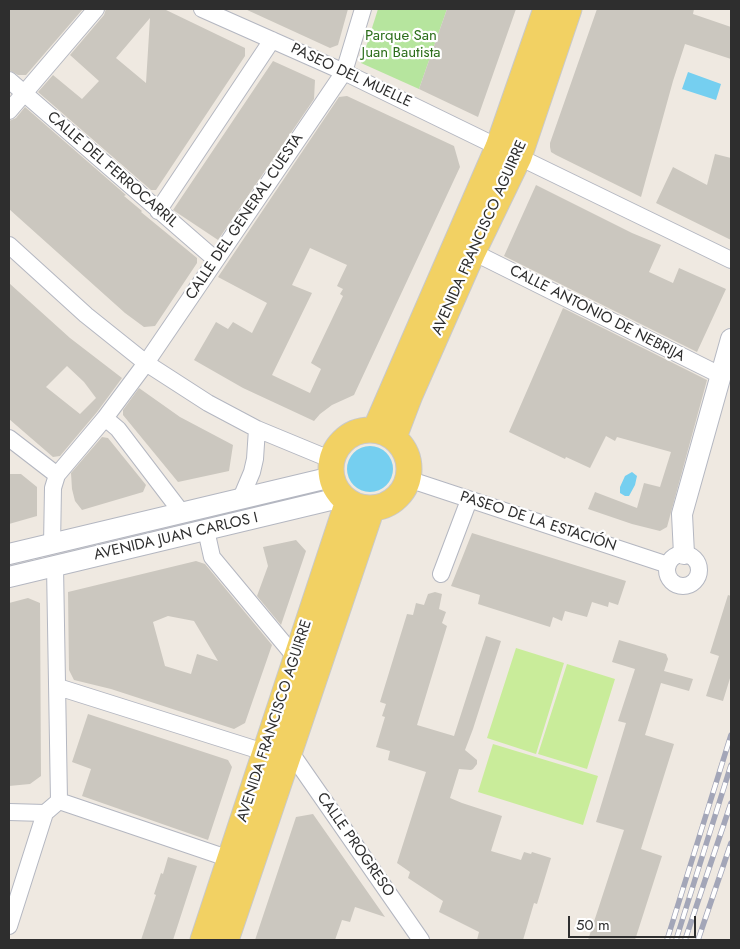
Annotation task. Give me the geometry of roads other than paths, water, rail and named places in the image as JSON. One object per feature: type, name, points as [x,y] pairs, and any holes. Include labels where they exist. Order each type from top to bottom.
[{"type":"main road","name":"AVENIDA FRANCISCO AGUIRRE","points":[[385,433],[410,396],[473,252],[509,152],[546,9]]},
{"type":"main road","name":"AVENIDA FRANCISCO AGUIRRE","points":[[385,433],[509,152],[569,9]]},
{"type":"main road","name":"AVENIDA FRANCISCO AGUIRRE","points":[[203,940],[296,658],[338,484],[338,446],[348,437],[362,430],[385,433]]},
{"type":"main road","points":[[338,484],[357,506],[372,508],[384,506],[395,500],[403,491],[410,469],[403,447],[385,433]]},
{"type":"main road","name":"AVENIDA FRANCISCO AGUIRRE","points":[[226,940],[372,508]]},
{"type":"street","points":[[9,111],[96,9]]},
{"type":"street","name":"PASEO DEL MUELLE","points":[[202,9],[344,72],[731,260]]},
{"type":"street","name":"CALLE DEL GENERAL CUESTA","points":[[57,475],[105,418],[146,363],[344,72],[363,9]]},
{"type":"street","points":[[158,211],[272,40]]},
{"type":"street","name":"CALLE DEL FERROCARRIL","points":[[9,80],[216,260]]},
{"type":"street","points":[[9,245],[86,315],[146,363],[208,403],[257,428],[338,484]]},
{"type":"street","name":"CALLE ANTONIO DE NEBRIJA","points":[[473,252],[720,375]]},
{"type":"street","points":[[676,560],[682,514],[731,339]]},
{"type":"street","points":[[105,418],[118,429],[182,513]]},
{"type":"street","points":[[241,498],[252,472],[255,459],[257,428]]},
{"type":"street","points":[[9,438],[57,475],[53,488],[52,545]]},
{"type":"street","points":[[9,455],[30,455]]},
{"type":"street","name":"PASEO DE LA ESTACIÓN","points":[[408,479],[469,500],[676,560]]},
{"type":"street","name":"AVENIDA JUAN CARLOS I","points":[[9,554],[241,498],[338,484]]},
{"type":"street","name":"AVENIDA JUAN CARLOS I","points":[[9,577],[206,530],[338,484]]},
{"type":"street","points":[[442,574],[469,500]]},
{"type":"street","points":[[206,530],[212,557],[296,658]]},
{"type":"street","points":[[9,926],[45,813],[59,801],[55,566]]},
{"type":"street","points":[[58,688],[264,752]]},
{"type":"street","name":"CALLE PROGRESO","points":[[289,750],[421,940]]},
{"type":"street","points":[[59,801],[230,860]]},
{"type":"street","points":[[9,812],[45,813]]},
{"type":"water","points":[[688,72],[721,84],[716,100],[682,89]]},
{"type":"water","points":[[365,446],[375,446],[389,456],[393,469],[389,482],[383,488],[375,492],[365,492],[351,482],[347,474],[347,464],[357,450]]},
{"type":"water","points":[[632,472],[637,476],[635,485],[629,496],[625,496],[620,493],[620,487],[625,476]]},
{"type":"railway","points":[[667,940],[731,735]]},
{"type":"railway","points":[[676,940],[731,765]]},
{"type":"railway","points":[[685,940],[731,803]]},
{"type":"railway","points":[[698,940],[731,843]]},
{"type":"park label","name":"Parque San Juan Bautista","points":[[401,44]]}]
